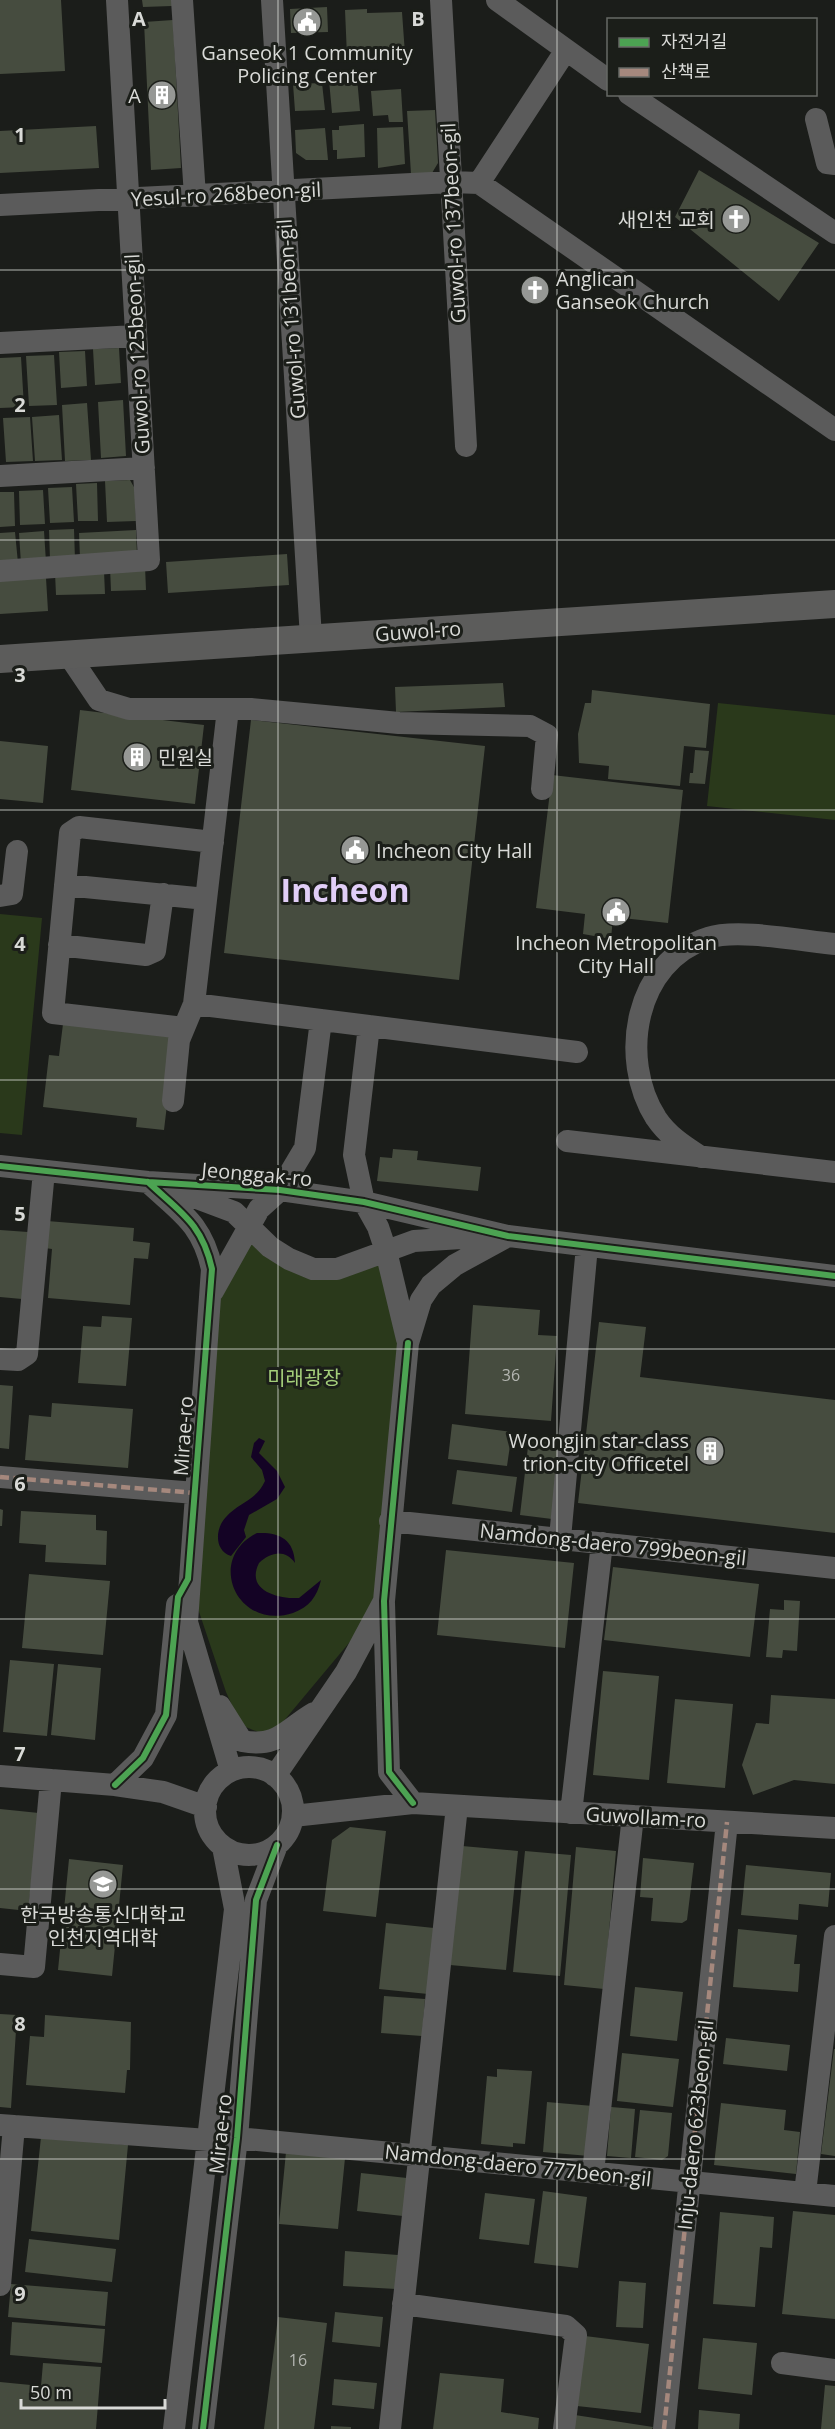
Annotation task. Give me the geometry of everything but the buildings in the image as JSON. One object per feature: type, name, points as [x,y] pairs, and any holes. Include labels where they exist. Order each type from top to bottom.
[{"type":"main road","name":"Guwol-ro","points":[[0,659],[835,604]]},
{"type":"street","name":"Guwol-ro 125beon-gil","points":[[0,571],[149,560],[117,0]]},
{"type":"street","points":[[182,0],[195,196]]},
{"type":"street","name":"Guwol-ro 131beon-gil","points":[[272,0],[311,639]]},
{"type":"street","name":"Guwol-ro 137beon-gil","points":[[441,0],[466,446]]},
{"type":"street","points":[[497,0],[607,79]]},
{"type":"street","points":[[566,50],[479,183],[835,430]]},
{"type":"street","points":[[631,96],[835,233]]},
{"type":"street","points":[[816,119],[827,163],[835,164]]},
{"type":"street","name":"Yesul-ro 268beon-gil","points":[[0,205],[451,182],[479,183]]},
{"type":"street","points":[[0,343],[136,336]]},
{"type":"street","points":[[0,476],[144,468]]},
{"type":"street","points":[[68,654],[99,700],[129,709],[294,711],[399,723],[530,726],[547,735],[542,789]]},
{"type":"street","points":[[173,1101],[179,1040],[194,1004],[228,709]]},
{"type":"street","points":[[184,1028],[53,1013],[70,833],[79,827],[213,842]]},
{"type":"street","points":[[0,896],[12,894],[16,851]]},
{"type":"street","points":[[65,885],[206,899]]},
{"type":"street","points":[[59,945],[146,955],[155,951],[163,894]]},
{"type":"street","points":[[701,1157],[673,1139],[657,1119],[646,1097],[638,1072],[637,1040],[642,1006],[654,979],[668,960],[687,946],[724,934],[835,944]]},
{"type":"street","points":[[194,1004],[577,1052]]},
{"type":"street","points":[[210,1294],[259,1209],[280,1190],[305,1148],[321,1020]]},
{"type":"street","points":[[369,1026],[354,1155],[364,1202],[378,1227],[386,1251],[408,1343]]},
{"type":"street","points":[[567,1141],[835,1172]]},
{"type":"street","name":"Jeonggak-ro","points":[[0,1166],[148,1182],[280,1190],[364,1202],[508,1236]]},
{"type":"street","points":[[0,1359],[18,1360],[27,1354],[44,1171]]},
{"type":"street","name":"Jeonggak-ro","points":[[148,1182],[203,1199],[234,1212],[250,1224],[270,1246],[289,1259],[314,1269],[337,1269],[414,1241],[508,1236]]},
{"type":"street","name":"Mirae-ro","points":[[148,1182],[196,1227],[207,1246],[212,1269],[188,1579],[187,1622],[231,1771]]},
{"type":"street","points":[[413,1803],[389,1772],[384,1601],[408,1343],[421,1300],[431,1285],[454,1265],[508,1236],[835,1276]]},
{"type":"street","points":[[560,1538],[587,1246]]},
{"type":"street","points":[[0,1477],[195,1493]]},
{"type":"street","name":"Namdong-daero 799beon-gil","points":[[390,1521],[835,1568]]},
{"type":"street","points":[[571,1813],[603,1543]]},
{"type":"street","points":[[115,1785],[143,1758],[166,1715],[178,1597],[188,1579]]},
{"type":"street","points":[[275,1776],[346,1672],[384,1601]]},
{"type":"street","points":[[206,1689],[242,1741],[258,1744],[271,1743],[321,1710]]},
{"type":"street","points":[[254,1768],[275,1776],[289,1794],[293,1816],[290,1827],[277,1845],[267,1851],[245,1855],[223,1847],[209,1829],[206,1807],[214,1786],[231,1771],[254,1768]]},
{"type":"street","points":[[0,1776],[115,1785],[163,1792],[206,1807]]},
{"type":"street","points":[[0,1964],[34,1968],[51,1780]]},
{"type":"street","name":"Guwollam-ro","points":[[293,1816],[413,1803],[835,1828]]},
{"type":"street","points":[[390,2429],[457,1806]]},
{"type":"street","points":[[593,2172],[633,1816]]},
{"type":"street","name":"Inju-daero 623beon-gil","points":[[663,2429],[727,1822]]},
{"type":"street","name":"Mirae-ro","points":[[203,2429],[237,2138],[256,1900],[277,1845]]},
{"type":"street","name":"Mirae-ro","points":[[174,2429],[235,1909],[223,1847]]},
{"type":"street","points":[[805,2193],[834,1947]]},
{"type":"street","points":[[0,2285],[7,2126],[208,2140]]},
{"type":"street","name":"Namdong-daero 777beon-gil","points":[[237,2138],[835,2196]]},
{"type":"street","points":[[403,2304],[566,2326],[576,2335],[564,2429]]},
{"type":"street","points":[[782,2363],[835,2370]]},
{"type":"green space","points":[[718,703],[835,715],[835,820],[707,806]]},
{"type":"green space","points":[[0,914],[42,918],[22,1135],[0,1133]]},
{"type":"green space","name":"미래광장","points":[[250,1224],[313,1269],[386,1251],[408,1343],[384,1601],[277,1729],[258,1732],[241,1725],[226,1692],[188,1579],[210,1295]]},
{"type":"shaded area","points":[[259,1438],[265,1441],[259,1453],[277,1471],[285,1487],[277,1499],[249,1515],[244,1530],[246,1537],[231,1556],[225,1553],[219,1544],[218,1533],[226,1517],[257,1493],[265,1481],[262,1470],[251,1457],[254,1443]]},
{"type":"shaded area","points":[[257,1533],[272,1534],[284,1539],[292,1548],[295,1563],[282,1554],[268,1556],[259,1563],[256,1573],[260,1587],[274,1595],[299,1598],[321,1580],[315,1596],[304,1608],[293,1613],[273,1616],[256,1612],[243,1602],[234,1589],[231,1574],[233,1559],[241,1545]]},
{"type":"marked path","points":[[0,1477],[195,1493]]},
{"type":"marked path","points":[[664,2429],[727,1822]]},
{"type":"cycle path","points":[[0,1166],[148,1182],[280,1190],[364,1202],[508,1236],[835,1276]]},
{"type":"cycle path","points":[[115,1785],[143,1758],[166,1715],[178,1597],[188,1579],[212,1269],[208,1253],[196,1229],[148,1182]]},
{"type":"cycle path","points":[[408,1343],[384,1601],[389,1772],[413,1803]]},
{"type":"cycle path","points":[[203,2429],[237,2138],[256,1900],[277,1845]]},
{"type":"place","name":"Ganseok 1 Community Policing Center","points":[[307,22]]},
{"type":"place","name":"A","points":[[162,95]]},
{"type":"place","name":"새인천 교회","points":[[736,219]]},
{"type":"place","name":"Anglican Ganseok Church","points":[[535,290]]},
{"type":"place","name":"민원실","points":[[137,757]]},
{"type":"place","name":"Incheon City Hall","points":[[355,850]]},
{"type":"place","name":"Incheon Metropolitan City Hall","points":[[616,912]]},
{"type":"place","name":"Woongjin star-class trion-city Officetel","points":[[710,1451]]},
{"type":"place","name":"한국방송통신대학교 인천지역대학","points":[[103,1884]]},
{"type":"district","name":"Incheon","points":[[345,889]]}]
